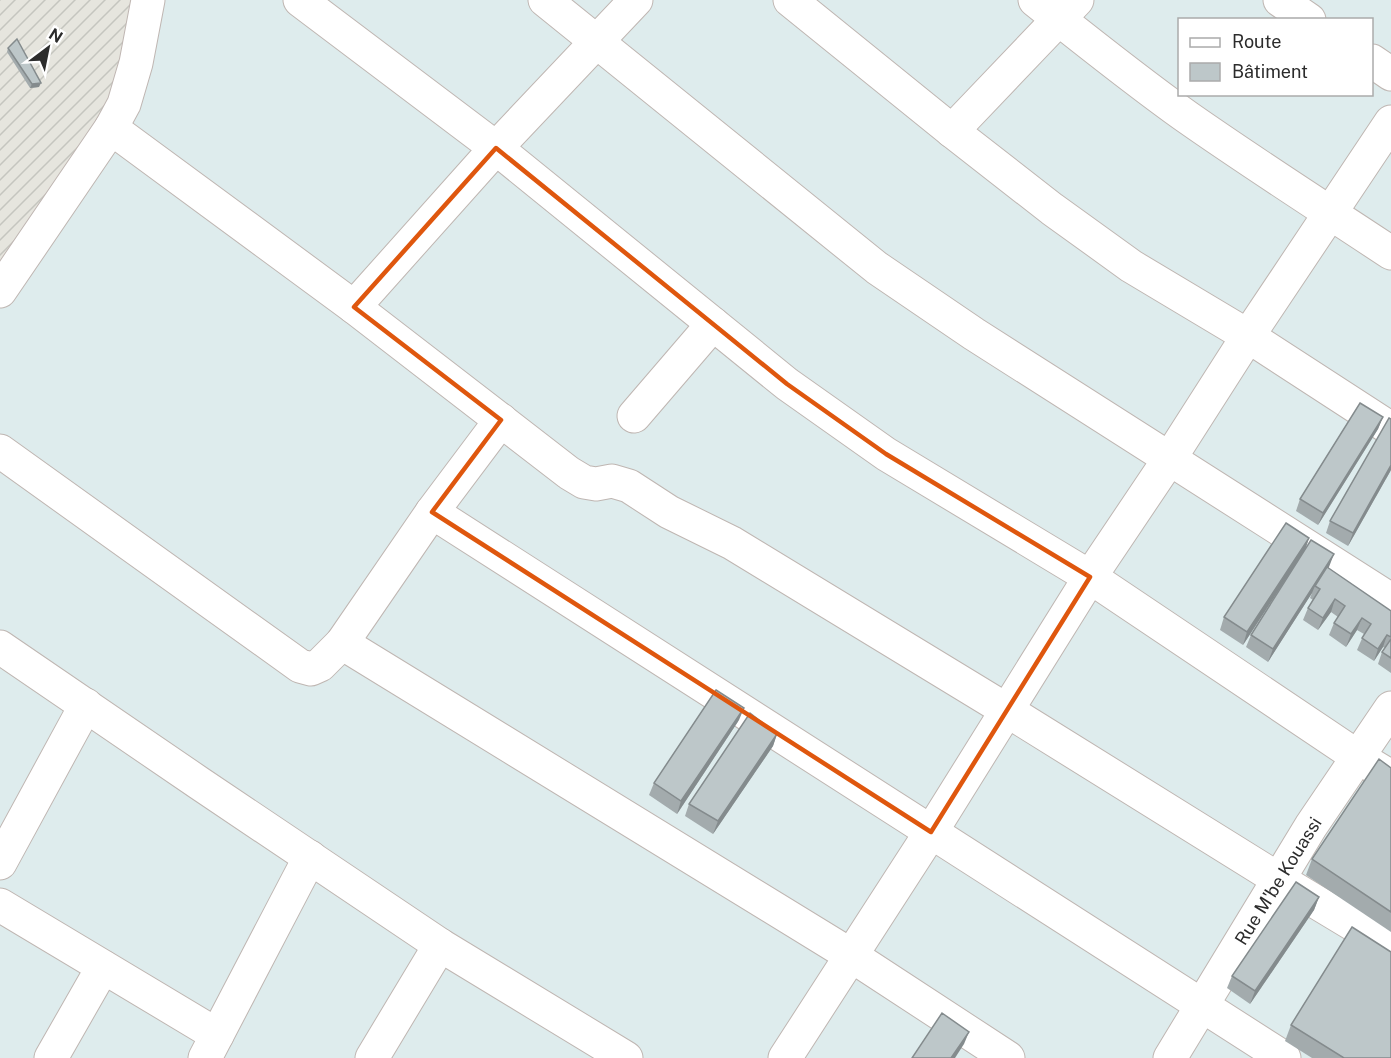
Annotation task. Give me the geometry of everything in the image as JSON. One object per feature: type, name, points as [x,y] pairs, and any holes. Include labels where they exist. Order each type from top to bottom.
[{"type":"street","points":[[0,291],[111,129],[124,104],[136,63],[148,0]]},
{"type":"street","points":[[300,0],[496,148],[787,384],[886,454],[1090,577],[1391,777]]},
{"type":"street","points":[[545,0],[877,268],[974,334],[1391,600]]},
{"type":"street","points":[[354,307],[496,148],[636,0]]},
{"type":"street","points":[[790,0],[952,131],[1131,267],[1248,336],[1391,429]]},
{"type":"street","points":[[1280,0],[1306,18]]},
{"type":"street","points":[[952,131],[1058,6],[1125,71],[1185,116],[1391,253]]},
{"type":"street","points":[[1373,62],[1391,74]]},
{"type":"street","points":[[785,1058],[1008,711],[1090,577],[1391,122]]},
{"type":"street","points":[[111,129],[354,307],[584,482],[596,484],[612,480],[629,486],[669,512],[732,543],[1391,947]]},
{"type":"street","points":[[634,416],[713,324]]},
{"type":"street","points":[[0,451],[300,666],[311,669],[320,665],[342,643],[432,512],[501,420]]},
{"type":"street","points":[[432,512],[1284,1058]]},
{"type":"street","points":[[342,643],[852,956],[1008,1058]]},
{"type":"street","points":[[0,647],[440,945],[626,1058]]},
{"type":"street","points":[[0,863],[86,705]]},
{"type":"street","name":"Rue M'be Kouassi","points":[[1170,1058],[1311,826],[1391,708]]},
{"type":"street","points":[[0,905],[103,967],[211,1047],[310,857]]},
{"type":"street","points":[[372,1058],[440,945]]},
{"type":"street","points":[[51,1058],[103,967]]},
{"type":"highlighted area","points":[[496,148],[787,384],[886,454],[1090,577],[931,832],[432,512],[501,420],[354,307]]},
{"type":"shaded area","points":[[0,0],[148,0],[136,63],[0,291]]},
{"type":"building","points":[[17,39],[41,83],[32,84],[8,48]]},
{"type":"building","points":[[1360,403],[1383,417],[1323,513],[1300,499]]},
{"type":"building","points":[[1389,418],[1391,419],[1391,465],[1353,533],[1330,521]]},
{"type":"building","points":[[1286,523],[1309,538],[1247,632],[1224,617]]},
{"type":"building","points":[[1311,540],[1334,554],[1273,649],[1251,635]]},
{"type":"building","points":[[1327,567],[1391,611],[1391,637],[1387,635],[1378,649],[1362,638],[1371,624],[1362,618],[1351,634],[1334,623],[1345,606],[1335,599],[1323,618],[1308,608],[1320,589],[1315,586]]},
{"type":"building","points":[[1391,639],[1391,658],[1382,652]]},
{"type":"building","points":[[716,690],[744,708],[681,801],[654,783]]},
{"type":"building","points":[[750,713],[777,734],[718,821],[689,804]]},
{"type":"building","points":[[1379,759],[1391,768],[1391,912],[1312,859]]},
{"type":"building","points":[[1296,882],[1319,897],[1255,991],[1232,976]]},
{"type":"building","points":[[1352,927],[1391,952],[1391,1058],[1344,1058],[1291,1025]]},
{"type":"building","points":[[942,1013],[969,1032],[951,1058],[912,1058]]}]
